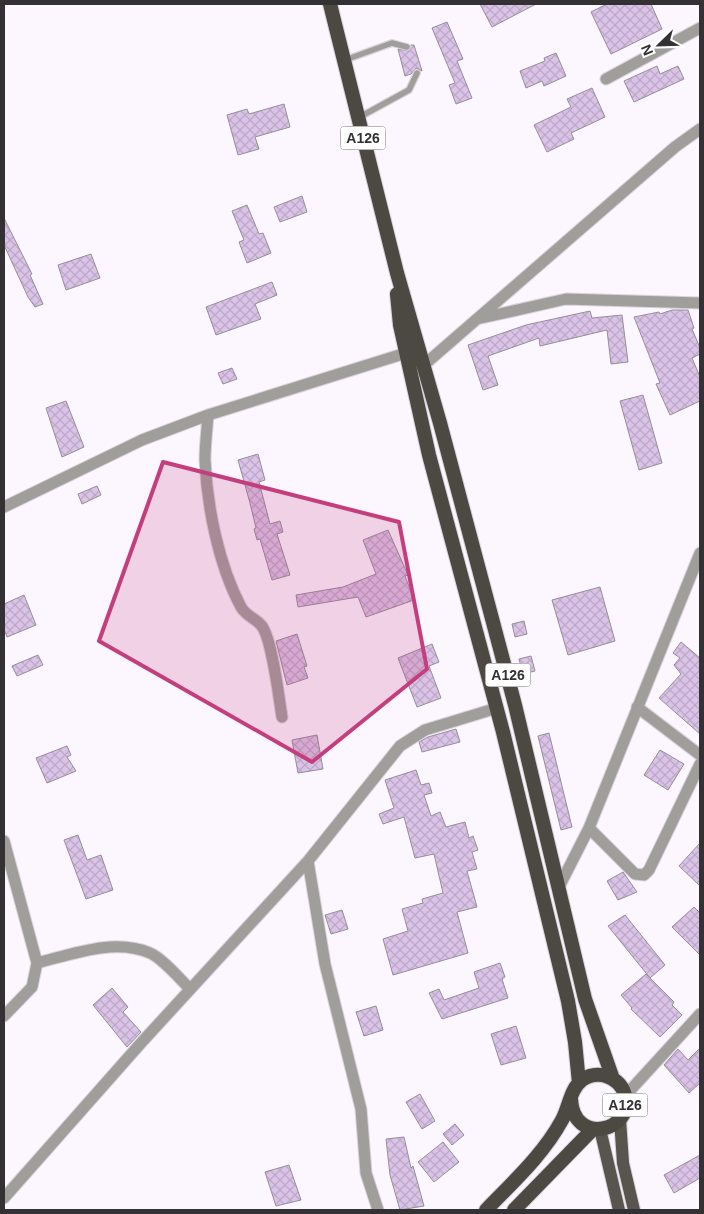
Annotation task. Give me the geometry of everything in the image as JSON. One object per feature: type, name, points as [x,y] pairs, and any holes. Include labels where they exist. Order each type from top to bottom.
[{"type":"highway","name":"A126","points":[[330,4],[397,273],[424,365],[508,676],[591,1018],[613,1079],[625,1096],[625,1108],[620,1119],[614,1124],[596,1129],[525,1205],[514,1210]]},
{"type":"highway","name":"A126","points":[[397,273],[397,308],[406,353],[429,455],[497,708],[568,1001],[579,1083],[595,1075],[613,1079]]},
{"type":"highway","points":[[486,1210],[542,1149],[562,1120],[579,1083]]},
{"type":"highway","name":"A126","points":[[571,1099],[574,1115],[586,1126],[596,1129]]},
{"type":"main road","points":[[620,1119],[623,1163],[634,1210]]},
{"type":"main road","points":[[596,1129],[619,1210]]},
{"type":"street","points":[[606,78],[700,28]]},
{"type":"street","points":[[424,365],[675,147],[700,129]]},
{"type":"street","points":[[476,320],[566,300],[700,303]]},
{"type":"street","points":[[5,503],[142,440],[208,415],[406,353]]},
{"type":"street","points":[[208,415],[205,458],[207,486],[220,553],[242,608],[250,618],[261,624],[267,640],[282,717]]},
{"type":"street","points":[[559,887],[588,828],[700,555]]},
{"type":"street","points":[[637,707],[700,754]]},
{"type":"street","points":[[4,1198],[190,989],[308,861],[400,746],[425,730],[497,708]]},
{"type":"street","points":[[588,828],[636,874],[644,875],[649,870],[700,764]]},
{"type":"street","points":[[4,841],[38,963],[32,987],[4,1016]]},
{"type":"street","points":[[308,861],[325,964],[361,1109],[366,1173],[378,1210]]},
{"type":"street","points":[[38,963],[94,949],[126,947],[151,954],[190,989]]},
{"type":"street","points":[[625,1096],[700,1014]]},
{"type":"lane","points":[[344,61],[392,43],[407,47]]},
{"type":"lane","points":[[358,118],[409,90],[417,72]]},
{"type":"highlighted area","points":[[163,462],[399,522],[427,669],[312,762],[99,641]]},
{"type":"building","points":[[480,4],[536,4],[492,27]]},
{"type":"building","points":[[607,4],[651,4],[662,29],[611,54],[591,12]]},
{"type":"building","points":[[447,22],[463,59],[457,61],[472,98],[456,104],[449,85],[455,83],[432,28]]},
{"type":"building","points":[[411,45],[414,45],[422,71],[416,68],[411,74],[405,76],[398,49],[409,51]]},
{"type":"building","points":[[556,53],[566,76],[544,86],[542,81],[526,88],[520,71],[545,61],[544,58]]},
{"type":"building","points":[[657,66],[660,74],[678,66],[684,79],[634,102],[624,81]]},
{"type":"building","points":[[592,88],[605,117],[571,133],[574,139],[547,152],[534,125],[571,107],[567,99]]},
{"type":"building","points":[[284,104],[290,127],[255,137],[259,149],[238,155],[227,115],[247,109],[249,114]]},
{"type":"building","points":[[302,196],[307,212],[280,222],[274,207]]},
{"type":"building","points":[[247,205],[259,234],[263,233],[271,253],[247,263],[239,242],[244,240],[232,211]]},
{"type":"building","points":[[4,218],[32,274],[30,275],[43,304],[35,307],[28,297],[4,245]]},
{"type":"building","points":[[91,254],[100,278],[66,290],[58,265]]},
{"type":"building","points":[[272,282],[277,295],[255,304],[261,319],[216,335],[206,307]]},
{"type":"building","points":[[672,310],[688,310],[694,328],[692,329],[700,348],[700,354],[692,358],[700,377],[700,401],[670,415],[656,384],[660,383],[634,317],[659,312],[660,314]]},
{"type":"building","points":[[590,311],[592,318],[622,315],[628,362],[611,364],[607,330],[540,346],[539,338],[488,356],[498,385],[483,390],[468,345],[526,325]]},
{"type":"building","points":[[232,368],[237,379],[223,384],[218,373]]},
{"type":"building","points":[[643,395],[662,463],[639,470],[620,401]]},
{"type":"building","points":[[66,401],[84,447],[62,457],[46,408]]},
{"type":"building","points":[[258,454],[265,480],[259,482],[270,524],[280,521],[283,532],[277,534],[290,575],[272,580],[260,539],[257,540],[254,529],[256,528],[238,460]]},
{"type":"building","points":[[97,486],[101,495],[82,504],[78,494]]},
{"type":"building","points":[[388,530],[408,575],[405,576],[414,600],[366,617],[358,597],[298,607],[296,595],[343,587],[376,574],[363,540]]},
{"type":"building","points":[[600,587],[615,641],[568,655],[552,600]]},
{"type":"building","points":[[24,595],[36,625],[7,637],[4,629],[4,604]]},
{"type":"building","points":[[524,621],[527,634],[515,637],[512,624]]},
{"type":"building","points":[[297,634],[307,666],[304,667],[308,678],[287,685],[276,641]]},
{"type":"building","points":[[681,642],[700,658],[700,734],[659,698],[681,674],[674,665],[680,658],[673,653]]},
{"type":"building","points":[[432,644],[439,662],[429,666],[441,698],[417,707],[398,658]]},
{"type":"building","points":[[38,655],[43,665],[17,676],[12,666]]},
{"type":"building","points":[[531,656],[535,671],[523,674],[519,659]]},
{"type":"building","points":[[456,729],[460,742],[422,752],[419,742],[428,737]]},
{"type":"building","points":[[549,733],[572,827],[561,830],[538,736]]},
{"type":"building","points":[[317,735],[323,769],[298,773],[292,740]]},
{"type":"building","points":[[67,746],[71,755],[67,757],[76,771],[47,783],[36,758]]},
{"type":"building","points":[[660,750],[684,764],[668,790],[644,775]]},
{"type":"building","points":[[416,770],[421,785],[429,783],[432,793],[424,795],[431,816],[440,812],[446,827],[465,822],[469,838],[473,836],[478,850],[472,852],[477,869],[467,871],[477,907],[457,912],[468,953],[393,975],[383,939],[408,931],[402,909],[423,903],[422,899],[443,893],[434,854],[415,858],[404,817],[383,824],[379,814],[394,808],[385,780]]},
{"type":"building","points":[[78,835],[87,860],[101,855],[113,890],[86,899],[64,840]]},
{"type":"building","points":[[700,843],[700,886],[679,866]]},
{"type":"building","points":[[623,872],[637,892],[618,900],[607,881]]},
{"type":"building","points":[[694,907],[700,913],[700,955],[672,927]]},
{"type":"building","points":[[342,910],[348,929],[331,934],[325,915]]},
{"type":"building","points":[[625,915],[665,965],[650,978],[608,926]]},
{"type":"building","points":[[500,963],[505,977],[502,979],[508,998],[442,1019],[429,993],[439,989],[444,1000],[479,988],[474,972]]},
{"type":"building","points":[[646,974],[674,1002],[672,1005],[682,1015],[660,1037],[631,1009],[621,995]]},
{"type":"building","points":[[112,988],[128,1007],[123,1012],[141,1032],[127,1047],[93,1005]]},
{"type":"building","points":[[376,1006],[383,1030],[364,1036],[356,1012]]},
{"type":"building","points":[[516,1026],[526,1058],[501,1065],[491,1034]]},
{"type":"building","points":[[700,1048],[700,1083],[689,1093],[664,1065],[678,1049],[688,1060]]},
{"type":"building","points":[[420,1094],[435,1121],[422,1129],[406,1102]]},
{"type":"building","points":[[455,1124],[464,1135],[452,1145],[443,1134]]},
{"type":"building","points":[[404,1137],[411,1168],[413,1166],[424,1206],[400,1210],[390,1175],[386,1139]]},
{"type":"building","points":[[443,1142],[459,1162],[434,1182],[418,1162]]},
{"type":"building","points":[[700,1155],[700,1178],[674,1193],[664,1175]]},
{"type":"building","points":[[289,1165],[301,1200],[276,1206],[265,1172]]}]
